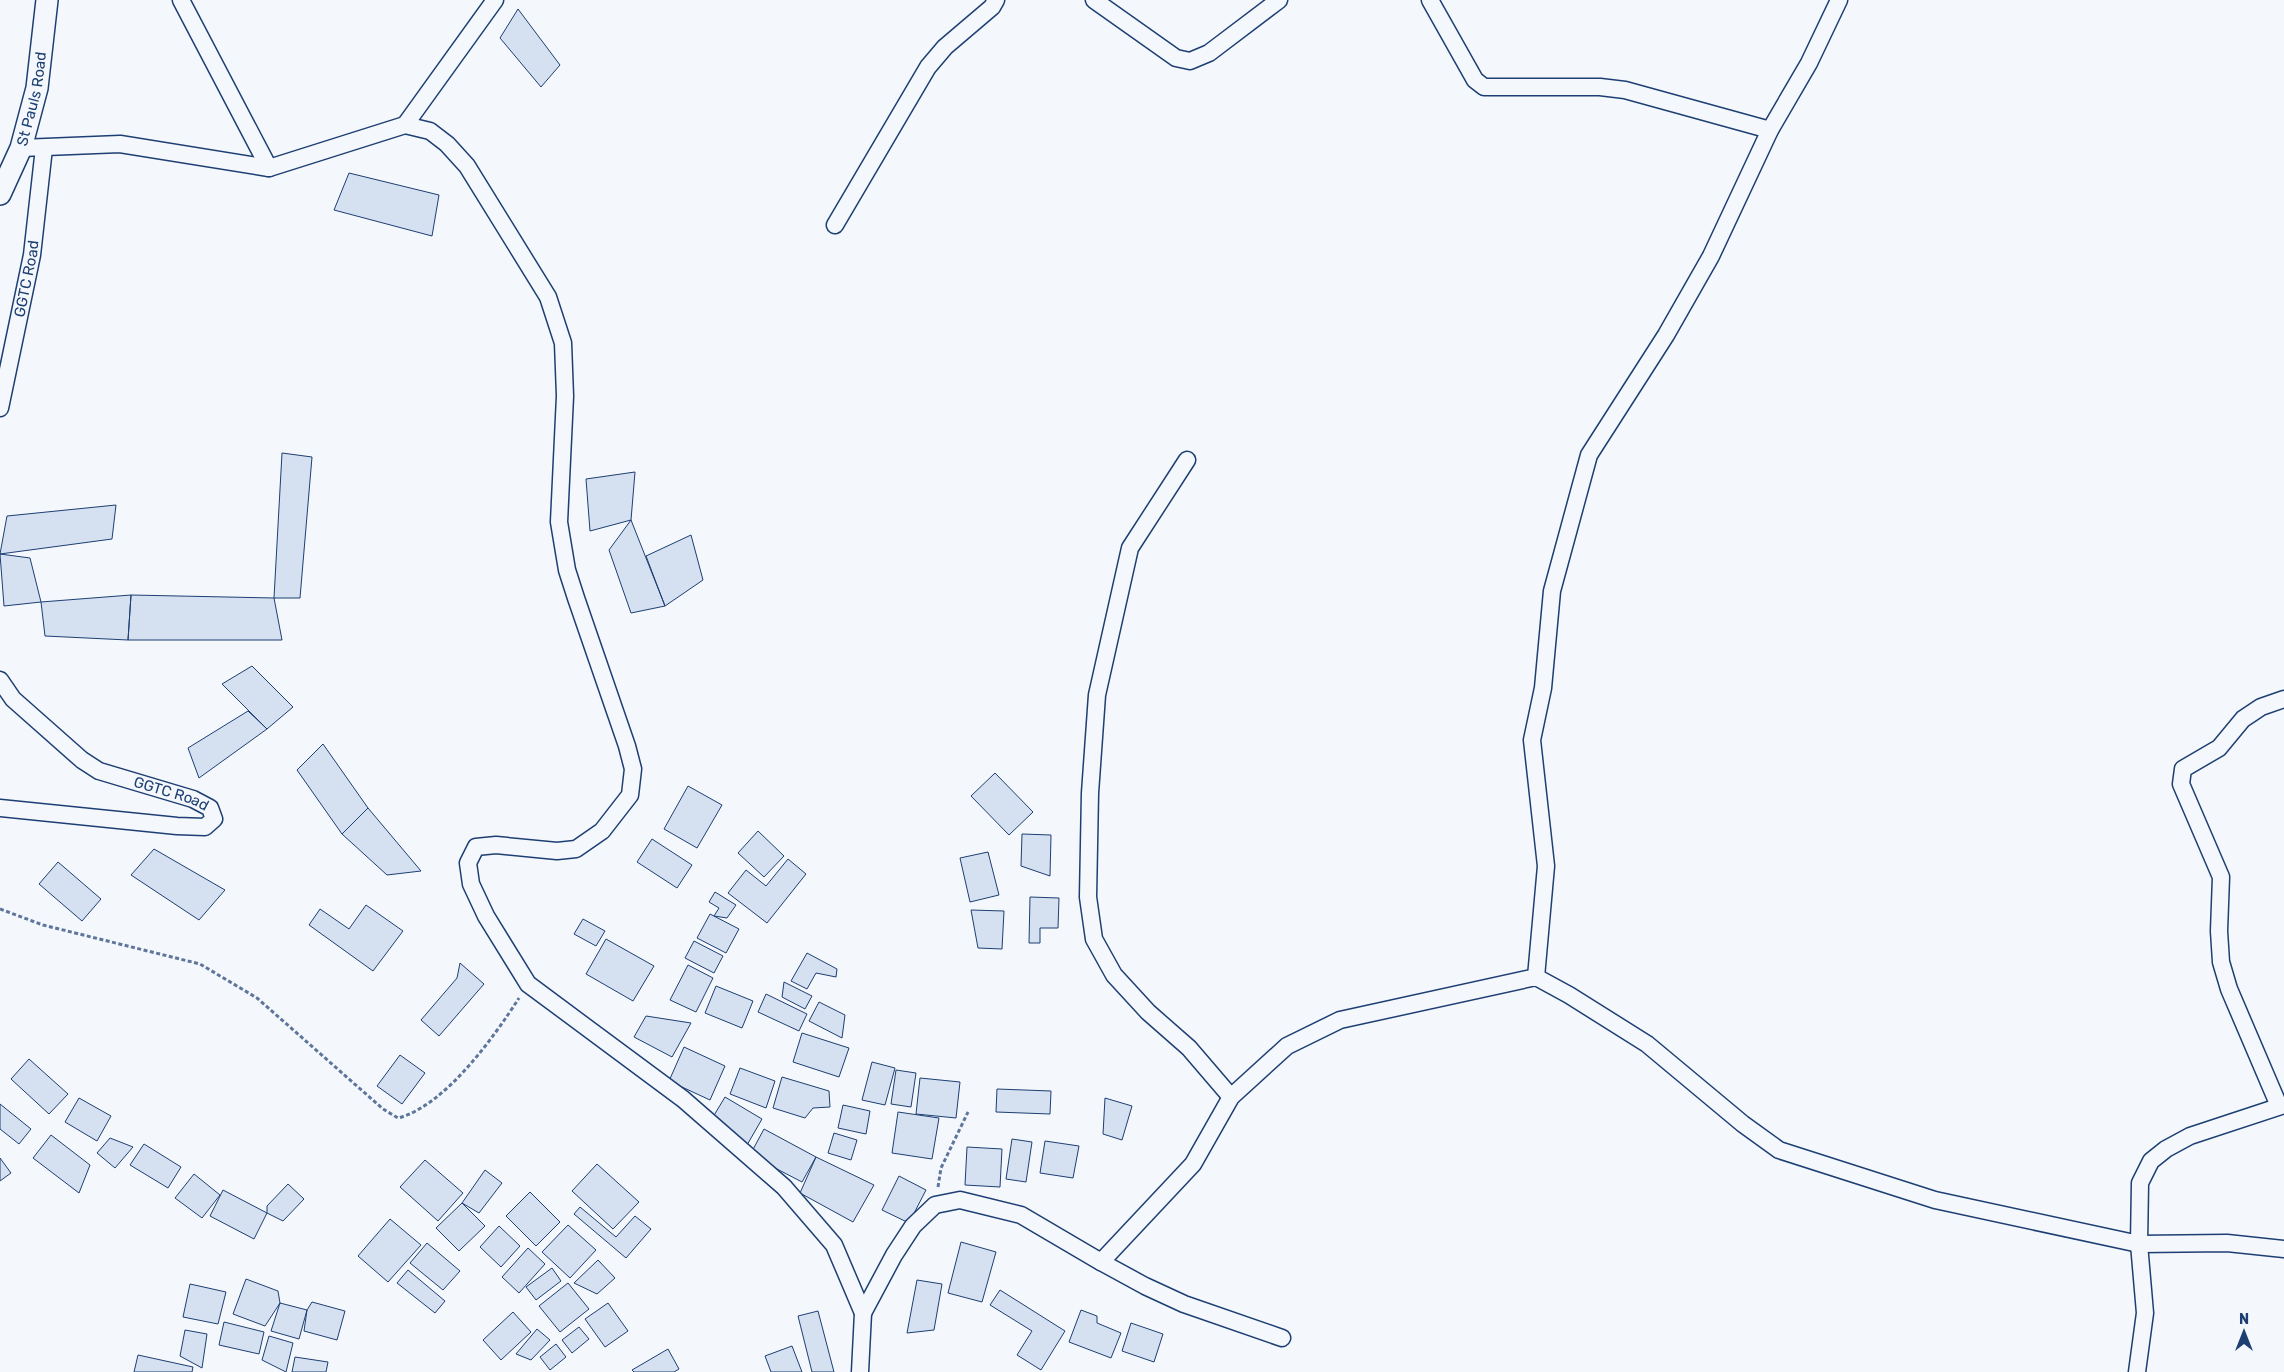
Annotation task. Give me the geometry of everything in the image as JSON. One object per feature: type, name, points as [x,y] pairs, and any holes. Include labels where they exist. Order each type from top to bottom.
[{"type":"street","name":"St Pauls Road","points":[[0,194],[21,148],[37,88],[47,0]]},
{"type":"street","points":[[181,0],[269,168]]},
{"type":"street","points":[[405,125],[495,0]]},
{"type":"street","points":[[835,225],[928,67],[945,47],[992,7],[996,0]]},
{"type":"street","points":[[1094,0],[1176,58],[1190,61],[1209,53],[1279,0]]},
{"type":"street","points":[[1430,0],[1475,80],[1484,88],[1600,88],[1626,90],[1770,130]]},
{"type":"street","points":[[1536,977],[1546,866],[1532,740],[1543,688],[1552,591],[1587,464],[1590,455],[1666,334],[1711,256],[1770,130],[1808,63],[1839,0]]},
{"type":"street","points":[[21,148],[120,144],[269,168],[405,125],[430,131],[447,144],[467,166],[548,297],[563,343],[564,396],[559,522],[567,570],[627,746],[633,769],[630,795],[602,832],[576,849],[557,851],[496,845],[476,847],[468,863],[471,884],[486,916],[528,984],[684,1099],[784,1187],[834,1245],[863,1313]]},
{"type":"street","name":"GGTC Road","points":[[0,408],[32,255],[44,148]]},
{"type":"street","points":[[1187,460],[1130,548],[1097,695],[1090,793],[1088,897],[1094,939],[1114,975],[1148,1012],[1189,1048],[1231,1098]]},
{"type":"street","name":"GGTC Road","points":[[0,680],[13,699],[82,760],[99,771],[193,800],[210,808],[214,819],[205,827],[176,826],[0,808]]},
{"type":"street","points":[[2138,1372],[2145,1313],[2139,1244],[2140,1183],[2151,1161],[2166,1149],[2190,1136],[2281,1106],[2230,989],[2221,962],[2219,931],[2221,877],[2181,784],[2183,769],[2219,748],[2243,719],[2261,707],[2284,699]]},
{"type":"street","points":[[1101,1262],[1193,1164],[1231,1098],[1287,1046],[1340,1020],[1536,977],[1569,995],[1647,1044],[1743,1124],[1779,1150],[1935,1200],[2139,1244],[2227,1243],[2284,1249]]},
{"type":"street","points":[[860,1372],[863,1313],[894,1255],[913,1226],[935,1205],[960,1200],[1022,1215],[1145,1286],[1184,1304],[1282,1338]]},
{"type":"path","points":[[0,909],[43,925],[200,964],[257,998],[383,1109],[398,1118],[411,1115],[439,1096],[497,1033],[528,984]]},
{"type":"path","points":[[935,1205],[941,1168],[968,1112]]},
{"type":"building","points":[[518,9],[560,65],[541,87],[500,38]]},
{"type":"building","points":[[349,173],[439,195],[432,236],[334,210]]},
{"type":"building","points":[[282,453],[312,457],[300,598],[274,598]]},
{"type":"building","points":[[635,472],[631,520],[590,531],[586,479]]},
{"type":"building","points":[[116,505],[112,539],[0,554],[7,516]]},
{"type":"building","points":[[631,520],[665,606],[631,613],[609,550]]},
{"type":"building","points":[[691,535],[703,580],[665,606],[646,556]]},
{"type":"building","points":[[0,554],[30,558],[41,602],[4,606]]},
{"type":"building","points":[[131,595],[274,598],[282,640],[128,640]]},
{"type":"building","points":[[131,595],[128,640],[45,636],[41,602]]},
{"type":"building","points":[[252,666],[293,707],[267,729],[222,684]]},
{"type":"building","points":[[248,711],[267,729],[199,778],[188,748]]},
{"type":"building","points":[[323,744],[368,808],[342,834],[297,770]]},
{"type":"building","points":[[995,773],[1033,812],[1009,835],[971,796]]},
{"type":"building","points":[[688,786],[722,805],[697,848],[664,829]]},
{"type":"building","points":[[368,808],[421,871],[387,875],[342,834]]},
{"type":"building","points":[[758,831],[784,856],[764,877],[738,853]]},
{"type":"building","points":[[1022,834],[1051,835],[1050,876],[1021,866]]},
{"type":"building","points":[[652,839],[692,865],[677,888],[637,862]]},
{"type":"building","points":[[154,849],[225,890],[199,920],[131,875]]},
{"type":"building","points":[[988,852],[999,895],[970,902],[960,858]]},
{"type":"building","points":[[788,859],[806,874],[767,923],[728,893],[746,870],[766,886]]},
{"type":"building","points":[[58,862],[101,899],[82,921],[39,884]]},
{"type":"building","points":[[715,892],[736,905],[727,918],[714,916],[719,908],[709,902]]},
{"type":"building","points":[[1030,897],[1059,898],[1058,928],[1040,928],[1040,943],[1029,943]]},
{"type":"building","points":[[366,905],[403,931],[373,971],[309,925],[320,909],[349,929]]},
{"type":"building","points":[[971,910],[1004,911],[1002,949],[978,948]]},
{"type":"building","points":[[710,914],[739,929],[726,953],[697,938]]},
{"type":"building","points":[[583,919],[605,931],[596,946],[574,934]]},
{"type":"building","points":[[606,939],[654,966],[633,1001],[586,974]]},
{"type":"building","points":[[694,941],[723,956],[714,973],[685,958]]},
{"type":"building","points":[[807,953],[837,969],[836,977],[816,973],[807,989],[791,981]]},
{"type":"building","points":[[460,963],[484,984],[439,1036],[421,1020],[457,978]]},
{"type":"building","points":[[688,965],[713,978],[696,1012],[670,1000]]},
{"type":"building","points":[[784,982],[812,996],[805,1009],[782,997]]},
{"type":"building","points":[[716,986],[753,1001],[742,1028],[705,1013]]},
{"type":"building","points":[[766,994],[807,1014],[799,1031],[758,1012]]},
{"type":"building","points":[[819,1002],[845,1015],[842,1038],[809,1021]]},
{"type":"building","points":[[646,1016],[691,1023],[672,1057],[634,1037]]},
{"type":"building","points":[[802,1033],[849,1048],[839,1077],[793,1062]]},
{"type":"building","points":[[684,1047],[725,1066],[710,1100],[669,1081]]},
{"type":"building","points":[[400,1055],[425,1073],[402,1104],[377,1086]]},
{"type":"building","points":[[29,1059],[68,1094],[49,1114],[11,1079]]},
{"type":"building","points":[[872,1062],[895,1068],[885,1105],[862,1100]]},
{"type":"building","points":[[740,1068],[775,1081],[766,1108],[730,1094]]},
{"type":"building","points":[[896,1070],[916,1073],[911,1107],[891,1104]]},
{"type":"building","points":[[782,1077],[829,1091],[830,1107],[813,1108],[805,1118],[773,1108]]},
{"type":"building","points":[[920,1078],[960,1082],[956,1118],[916,1114]]},
{"type":"building","points":[[997,1089],[1051,1091],[1050,1114],[996,1112]]},
{"type":"building","points":[[725,1097],[762,1119],[747,1145],[713,1117]]},
{"type":"building","points":[[79,1098],[111,1116],[97,1141],[65,1122]]},
{"type":"building","points":[[1105,1098],[1132,1106],[1122,1140],[1103,1134]]},
{"type":"building","points":[[0,1104],[31,1129],[19,1144],[0,1129]]},
{"type":"building","points":[[843,1105],[870,1111],[866,1134],[838,1128]]},
{"type":"building","points":[[898,1112],[939,1118],[932,1159],[892,1153]]},
{"type":"building","points":[[764,1129],[816,1157],[802,1182],[750,1155]]},
{"type":"building","points":[[834,1133],[857,1140],[851,1160],[828,1153]]},
{"type":"building","points":[[51,1135],[90,1165],[79,1193],[33,1158]]},
{"type":"building","points":[[110,1138],[133,1147],[115,1168],[97,1153]]},
{"type":"building","points":[[1012,1139],[1032,1142],[1026,1182],[1006,1179]]},
{"type":"building","points":[[1045,1141],[1079,1146],[1073,1178],[1040,1173]]},
{"type":"building","points":[[144,1144],[181,1167],[168,1188],[130,1165]]},
{"type":"building","points":[[967,1147],[1002,1149],[1000,1187],[965,1185]]},
{"type":"building","points":[[816,1157],[874,1185],[853,1222],[800,1193]]},
{"type":"building","points":[[0,1158],[11,1173],[0,1181]]},
{"type":"building","points":[[425,1160],[463,1193],[438,1221],[400,1187]]},
{"type":"building","points":[[597,1164],[639,1202],[613,1229],[572,1191]]},
{"type":"building","points":[[485,1170],[502,1183],[479,1213],[462,1203]]},
{"type":"building","points":[[194,1174],[220,1195],[202,1218],[175,1198]]},
{"type":"building","points":[[899,1176],[926,1190],[909,1223],[882,1210]]},
{"type":"building","points":[[288,1184],[304,1199],[283,1221],[267,1213],[267,1206]]},
{"type":"building","points":[[223,1190],[267,1213],[254,1239],[210,1216]]},
{"type":"building","points":[[530,1192],[560,1222],[536,1246],[506,1216]]},
{"type":"building","points":[[462,1203],[485,1226],[459,1251],[436,1228]]},
{"type":"building","points":[[580,1207],[616,1237],[635,1216],[651,1229],[626,1258],[574,1214]]},
{"type":"building","points":[[390,1219],[421,1245],[388,1282],[358,1256]]},
{"type":"building","points":[[568,1225],[596,1250],[570,1278],[542,1252]]},
{"type":"building","points":[[499,1226],[520,1246],[501,1267],[480,1247]]},
{"type":"building","points":[[961,1242],[996,1252],[982,1302],[948,1293]]},
{"type":"building","points":[[427,1243],[460,1271],[443,1290],[410,1263]]},
{"type":"building","points":[[528,1248],[545,1264],[519,1293],[502,1277]]},
{"type":"building","points":[[598,1260],[615,1278],[597,1294],[574,1283]]},
{"type":"building","points":[[552,1268],[561,1281],[536,1300],[526,1287]]},
{"type":"building","points":[[408,1270],[445,1301],[435,1313],[397,1283]]},
{"type":"building","points":[[246,1279],[278,1291],[280,1303],[265,1326],[233,1314]]},
{"type":"building","points":[[917,1280],[942,1284],[934,1330],[907,1333]]},
{"type":"building","points":[[568,1283],[589,1309],[560,1332],[539,1306]]},
{"type":"building","points":[[190,1284],[226,1292],[218,1324],[183,1317]]},
{"type":"building","points":[[1000,1290],[1065,1331],[1041,1370],[1017,1355],[1032,1331],[990,1305]]},
{"type":"building","points":[[312,1302],[345,1311],[337,1340],[304,1331],[307,1310]]},
{"type":"building","points":[[280,1303],[307,1310],[299,1339],[271,1331]]},
{"type":"building","points":[[608,1303],[628,1331],[605,1347],[585,1319]]},
{"type":"building","points":[[1081,1310],[1097,1316],[1097,1323],[1121,1333],[1111,1358],[1069,1342]]},
{"type":"building","points":[[818,1311],[834,1372],[812,1372],[798,1316]]},
{"type":"building","points":[[513,1312],[531,1332],[501,1360],[483,1340]]},
{"type":"building","points":[[224,1322],[264,1332],[259,1354],[219,1345]]},
{"type":"building","points":[[1131,1323],[1163,1334],[1154,1362],[1122,1351]]},
{"type":"building","points":[[579,1327],[589,1339],[572,1353],[562,1340]]},
{"type":"building","points":[[537,1329],[550,1340],[531,1360],[516,1354]]},
{"type":"building","points":[[185,1330],[207,1334],[202,1368],[180,1356]]},
{"type":"building","points":[[269,1336],[293,1343],[286,1372],[262,1360]]},
{"type":"building","points":[[556,1344],[566,1357],[550,1370],[540,1357]]},
{"type":"building","points":[[792,1346],[802,1372],[771,1372],[765,1356]]},
{"type":"building","points":[[668,1349],[679,1369],[674,1372],[634,1372],[632,1370]]},
{"type":"building","points":[[138,1355],[193,1367],[192,1372],[134,1372]]},
{"type":"building","points":[[295,1357],[328,1362],[326,1372],[292,1372]]}]
